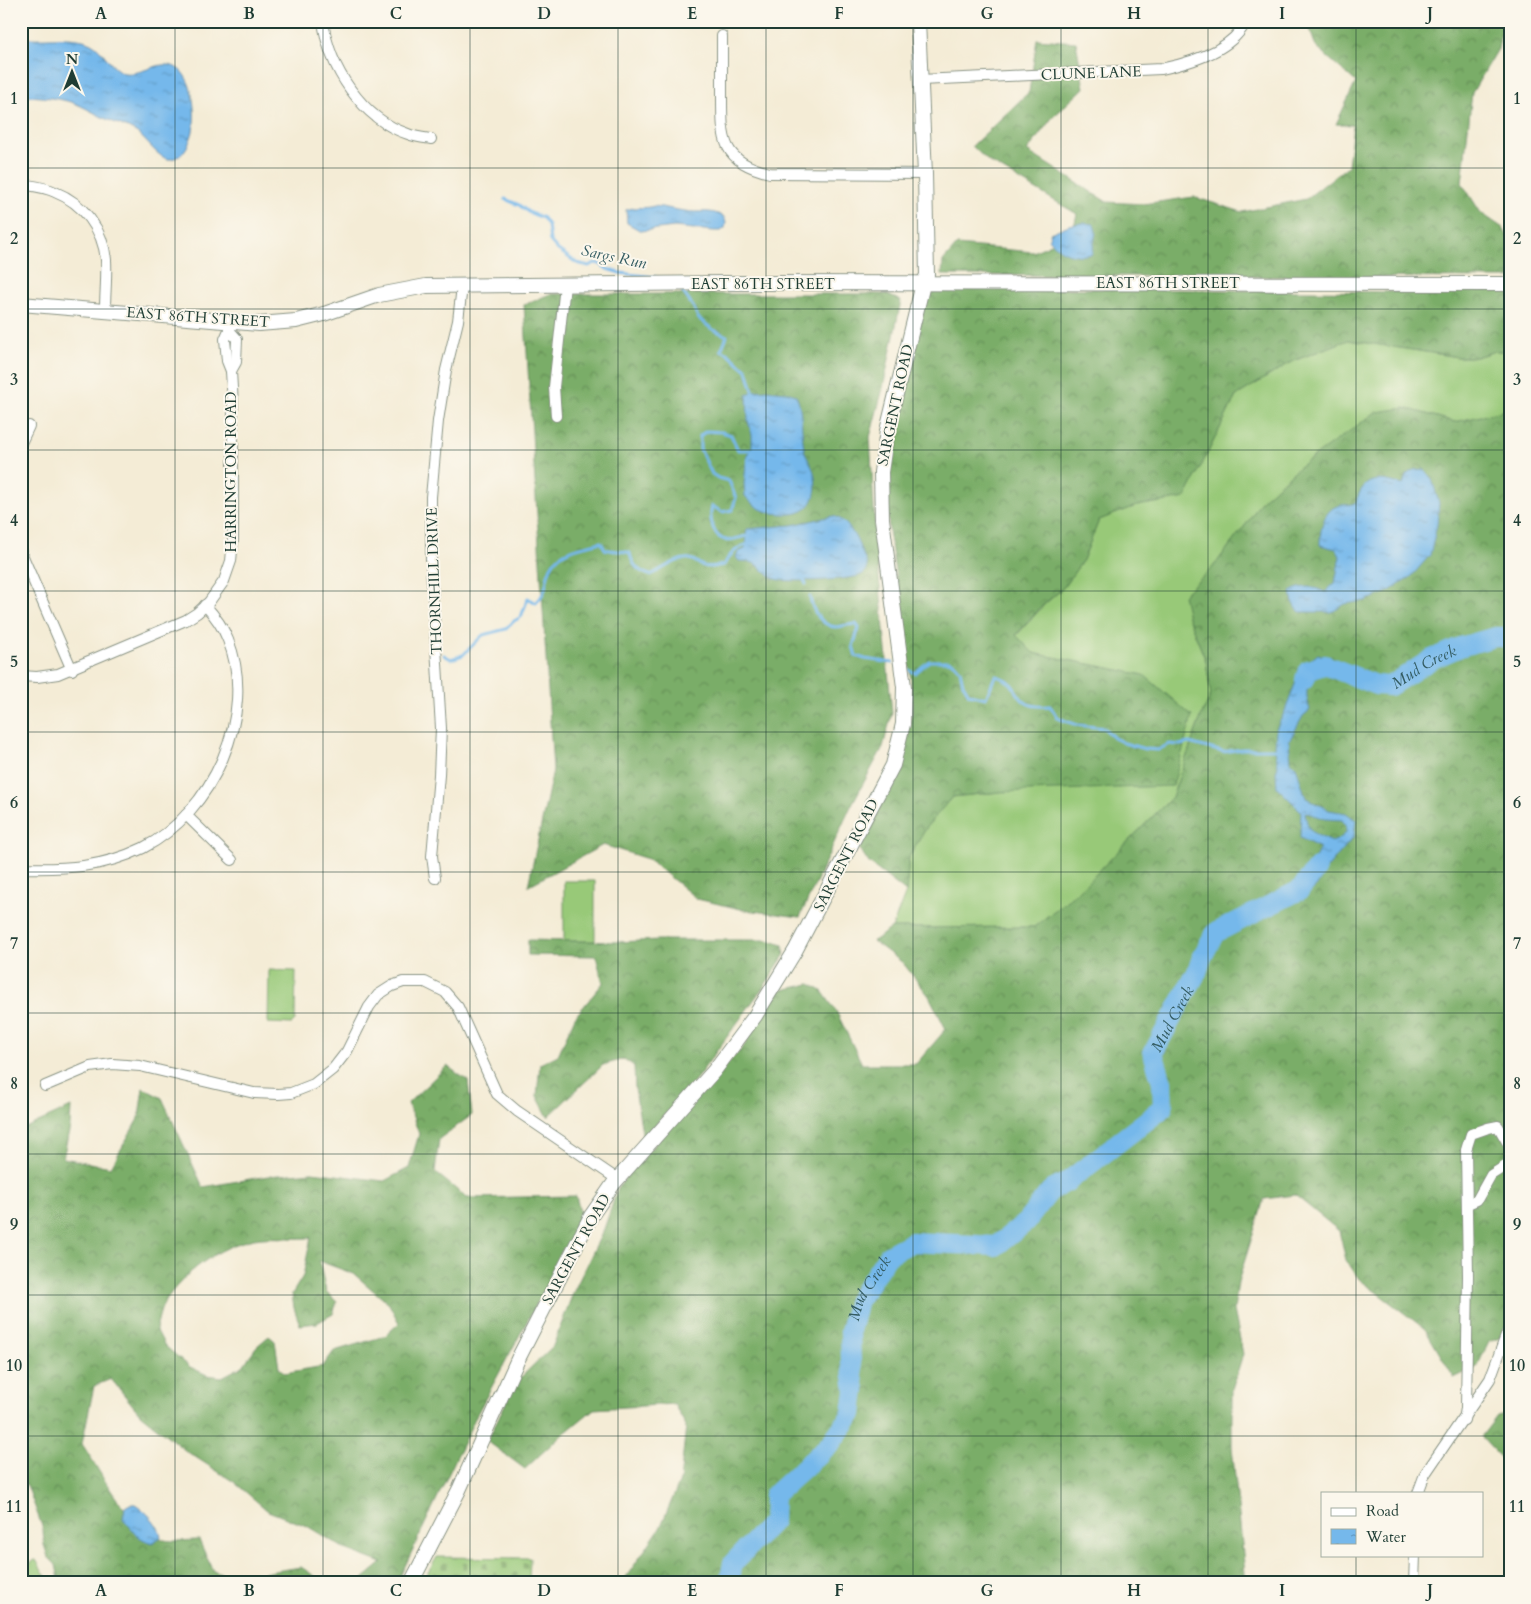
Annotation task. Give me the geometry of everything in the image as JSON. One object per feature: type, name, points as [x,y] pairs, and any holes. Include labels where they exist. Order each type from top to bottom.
[{"type":"street","points":[[323,21],[329,49],[340,73],[364,105],[379,119],[395,129],[409,135],[431,139]]},
{"type":"street","name":"SARGENT ROAD","points":[[410,1583],[459,1490],[493,1413],[543,1309],[591,1216],[617,1179],[709,1076],[755,1016],[795,951],[894,760],[902,724],[904,687],[882,519],[881,472],[887,430],[927,268],[918,21]]},
{"type":"street","name":"CLUNE LANE","points":[[920,80],[1161,69],[1178,66],[1206,55],[1233,39],[1246,21]]},
{"type":"street","points":[[722,36],[722,129],[730,150],[743,164],[759,171],[770,173],[925,174]]},
{"type":"street","points":[[21,184],[46,189],[66,196],[86,212],[95,225],[106,259],[105,310]]},
{"type":"street","name":"EAST 86TH STREET","points":[[21,304],[105,310],[229,326],[296,321],[395,291],[426,286],[725,283],[1510,284]]},
{"type":"street","points":[[556,416],[554,387],[565,285]]},
{"type":"street","name":"THORNHILL DRIVE","points":[[435,878],[432,856],[441,728],[431,567],[431,491],[440,407],[446,370],[458,321],[462,286]]},
{"type":"street","name":"HARRINGTON ROAD","points":[[21,676],[44,676],[72,670],[177,625],[192,617],[205,606],[218,590],[226,576],[231,561],[233,545],[232,371],[236,362],[237,339],[229,326]]},
{"type":"street","points":[[21,443],[29,426]]},
{"type":"street","points":[[21,552],[72,670]]},
{"type":"street","points":[[21,868],[79,868],[113,860],[150,844],[167,832],[186,815],[205,791],[218,770],[230,736],[235,711],[237,676],[232,651],[224,630],[205,606]]},
{"type":"street","points":[[186,815],[232,860]]},
{"type":"street","points":[[45,1086],[90,1067],[112,1064],[140,1066],[254,1093],[278,1094],[291,1092],[314,1084],[336,1065],[347,1051],[369,1007],[378,995],[392,986],[403,982],[426,982],[445,992],[458,1007],[497,1094],[517,1111],[617,1179]]},
{"type":"street","points":[[1464,1420],[1466,1408],[1468,1276],[1466,1150],[1471,1134],[1498,1126],[1510,1147]]},
{"type":"street","points":[[1468,1204],[1477,1200],[1491,1175],[1510,1163]]},
{"type":"street","points":[[1418,1492],[1425,1474],[1450,1436],[1464,1420],[1490,1379],[1510,1325]]},
{"type":"street","points":[[1414,1583],[1415,1556]]},
{"type":"green space","points":[[1307,21],[1503,21],[1498,49],[1472,93],[1462,183],[1481,213],[1503,228],[1510,241],[1510,278],[942,275],[943,261],[957,245],[1033,252],[1072,235],[1077,214],[988,161],[972,146],[1029,92],[1037,39],[1076,42],[1084,88],[1052,118],[1027,151],[1107,202],[1143,204],[1194,197],[1242,212],[1306,199],[1348,166],[1353,125],[1336,124],[1356,82],[1316,47]]},
{"type":"green space","points":[[1012,288],[1396,292],[1510,290],[1510,351],[1495,351],[1476,357],[1458,357],[1348,340],[1293,361],[1236,396],[1185,498],[1136,506],[1099,520],[1083,560],[1063,588],[1043,605],[1016,635],[1033,653],[1144,675],[1192,716],[1173,786],[1000,792],[952,797],[928,825],[909,857],[906,892],[869,863],[858,846],[898,764],[912,713],[911,679],[889,531],[886,486],[887,452],[927,296],[939,290]]},
{"type":"green space","points":[[550,294],[886,294],[901,301],[883,388],[870,437],[876,545],[892,713],[883,747],[851,806],[800,917],[745,910],[697,899],[648,859],[603,845],[528,886],[553,770],[524,305]]},
{"type":"green space","points":[[1348,340],[1458,357],[1476,357],[1495,351],[1510,351],[1510,402],[1503,411],[1455,422],[1405,408],[1376,413],[1298,468],[1262,500],[1213,567],[1184,595],[1188,617],[1206,661],[1211,695],[1202,714],[1172,797],[1080,890],[1034,927],[892,928],[906,892],[909,857],[928,825],[952,797],[1000,792],[1144,675],[1033,653],[1016,636],[1044,605],[1063,588],[1083,560],[1099,520],[1136,506],[1185,498],[1236,396],[1293,361]]},
{"type":"green space","points":[[1510,402],[1510,1334],[1489,1342],[1477,1367],[1454,1378],[1425,1329],[1359,1279],[1346,1260],[1339,1231],[1295,1195],[1264,1199],[1238,1282],[1234,1310],[1243,1354],[1232,1389],[1232,1447],[1246,1583],[622,1583],[660,1528],[680,1481],[686,1426],[674,1404],[594,1409],[556,1440],[525,1469],[487,1441],[516,1382],[553,1346],[573,1293],[604,1229],[618,1188],[632,1169],[744,1046],[777,991],[810,984],[822,991],[836,1011],[862,1064],[916,1064],[946,1029],[929,996],[903,963],[873,941],[892,928],[1034,927],[1080,890],[1172,797],[1202,714],[1211,695],[1206,661],[1188,617],[1183,595],[1213,567],[1262,500],[1298,468],[1376,412],[1405,408],[1455,422],[1503,411]]},
{"type":"green space","points":[[564,881],[595,881],[595,941],[564,941]]},
{"type":"green space","points":[[528,940],[618,942],[768,940],[783,945],[785,954],[767,982],[697,1078],[643,1139],[635,1089],[634,1066],[624,1059],[603,1065],[548,1117],[537,1096],[540,1064],[558,1055],[575,1017],[603,983],[596,956],[528,955]]},
{"type":"green space","points":[[269,970],[296,971],[295,1021],[292,1024],[268,1023]]},
{"type":"green space","points":[[447,1066],[468,1081],[472,1115],[439,1139],[435,1172],[467,1198],[576,1196],[582,1220],[477,1414],[397,1583],[364,1583],[363,1579],[382,1563],[345,1549],[307,1526],[268,1511],[234,1482],[186,1451],[140,1414],[111,1379],[94,1386],[82,1444],[117,1499],[138,1523],[151,1533],[167,1541],[199,1540],[213,1571],[239,1580],[269,1572],[301,1567],[325,1583],[60,1583],[56,1565],[48,1557],[44,1545],[43,1529],[27,1485],[21,1482],[21,1127],[23,1129],[71,1107],[70,1127],[63,1158],[111,1167],[139,1117],[143,1088],[162,1098],[203,1187],[268,1176],[312,1172],[384,1181],[409,1168],[419,1134],[408,1103]],"holes":[[[311,1237],[303,1276],[292,1294],[294,1308],[300,1325],[317,1323],[333,1314],[337,1302],[326,1291],[319,1261],[354,1274],[389,1304],[399,1323],[385,1336],[334,1351],[323,1366],[285,1373],[279,1368],[275,1341],[269,1336],[256,1347],[243,1366],[222,1377],[207,1375],[190,1367],[165,1346],[156,1329],[164,1303],[181,1281],[215,1254],[241,1243],[261,1238]]]},
{"type":"green space","points":[[1510,1413],[1510,1468],[1481,1437],[1497,1416]]},
{"type":"green space","points":[[437,1557],[530,1558],[529,1583],[422,1583]]},
{"type":"green space","points":[[35,1560],[50,1583],[21,1583],[21,1569]]},
{"type":"water","points":[[70,38],[91,43],[119,71],[124,73],[138,72],[162,65],[172,66],[180,71],[191,89],[194,111],[193,131],[186,149],[176,158],[167,159],[157,153],[136,132],[72,102],[21,95],[21,39]]},
{"type":"water","points":[[654,206],[719,214],[724,217],[726,222],[725,228],[721,231],[674,227],[641,231],[627,223],[626,210]]},
{"type":"water","points":[[1094,224],[1096,232],[1092,254],[1074,255],[1068,253],[1058,248],[1049,239],[1050,233],[1069,225]]},
{"type":"water","points":[[767,390],[796,395],[801,416],[805,452],[814,474],[815,493],[810,505],[800,512],[792,514],[767,512],[753,504],[745,496],[744,484],[747,455],[752,446],[752,435],[748,421],[747,395],[753,391]]},
{"type":"water","points":[[1424,469],[1432,479],[1439,503],[1437,525],[1430,555],[1411,577],[1388,592],[1365,601],[1345,604],[1332,612],[1300,612],[1293,604],[1291,591],[1308,587],[1325,592],[1335,583],[1340,556],[1336,549],[1320,545],[1324,520],[1330,510],[1341,505],[1356,502],[1359,493],[1368,483],[1380,480],[1403,485],[1406,475],[1413,470]]},
{"type":"water","points":[[833,516],[845,523],[858,542],[867,564],[867,570],[862,575],[833,580],[782,580],[776,579],[753,563],[739,561],[736,557],[738,552],[745,549],[747,529],[792,525]]},
{"type":"water","points":[[1318,654],[1326,657],[1322,675],[1312,681],[1307,689],[1310,710],[1303,716],[1289,741],[1291,762],[1296,766],[1306,798],[1329,810],[1346,813],[1356,820],[1354,836],[1324,872],[1317,886],[1304,897],[1296,883],[1312,864],[1320,848],[1300,838],[1301,811],[1277,787],[1276,772],[1278,765],[1275,749],[1276,729],[1285,711],[1301,668]],"holes":[[[1305,812],[1325,819],[1342,820],[1346,826],[1346,833],[1332,842],[1320,837],[1310,829]]]},
{"type":"water","points":[[135,1504],[147,1514],[155,1523],[161,1537],[152,1543],[136,1534],[123,1519],[125,1507]]},
{"type":"waterway","name":"Sargs Run","points":[[505,199],[543,218],[548,225],[550,241],[558,250],[577,263],[589,266],[595,263],[620,273],[655,277]]},
{"type":"waterway","name":"Sargs Run","points":[[682,291],[694,308],[698,318],[712,329],[727,336],[721,350],[747,370],[754,394]]},
{"type":"waterway","name":"Sargs Run","points":[[747,536],[727,540],[722,539],[715,532],[711,521],[712,506],[722,512],[732,510],[736,498],[729,481],[712,474],[700,449],[700,436],[706,431],[722,432],[731,435],[738,450],[751,450]]},
{"type":"waterway","points":[[444,655],[451,659],[463,655],[483,635],[506,629],[521,617],[528,598],[536,603],[543,593],[551,566],[556,559],[562,554],[577,548],[601,542],[605,549],[630,553],[632,561],[637,567],[650,575],[685,559],[692,559],[706,567],[724,565],[733,552],[748,544]]},
{"type":"waterway","name":"Sargs Run","points":[[803,578],[806,584]]},
{"type":"waterway","name":"Sargs Run","points":[[810,597],[815,612],[826,624],[836,627],[856,624],[859,628],[853,646],[856,656],[893,663]]},
{"type":"waterway","name":"Mud Creek","points":[[1305,679],[1308,670],[1325,665],[1376,685],[1390,686],[1432,659],[1460,647],[1495,637],[1510,637]]},
{"type":"waterway","name":"Sargs Run","points":[[909,670],[915,673],[929,661],[948,661],[954,663],[960,670],[963,684],[969,694],[986,698],[995,676],[1005,679],[1011,684],[1022,700],[1028,704],[1050,706],[1058,718],[1077,725],[1104,728],[1114,738],[1145,749],[1158,750],[1169,744],[1180,745],[1189,743],[1223,752],[1242,749],[1279,749]]},
{"type":"waterway","name":"Mud Creek","points":[[729,1583],[733,1563],[773,1521],[774,1495],[830,1444],[852,1414],[855,1390],[851,1362],[850,1331],[858,1300],[888,1255],[912,1242],[996,1246],[1026,1222],[1050,1191],[1067,1182],[1163,1108],[1162,1082],[1153,1053],[1197,972],[1202,957],[1215,933],[1300,890],[1317,868]]}]
